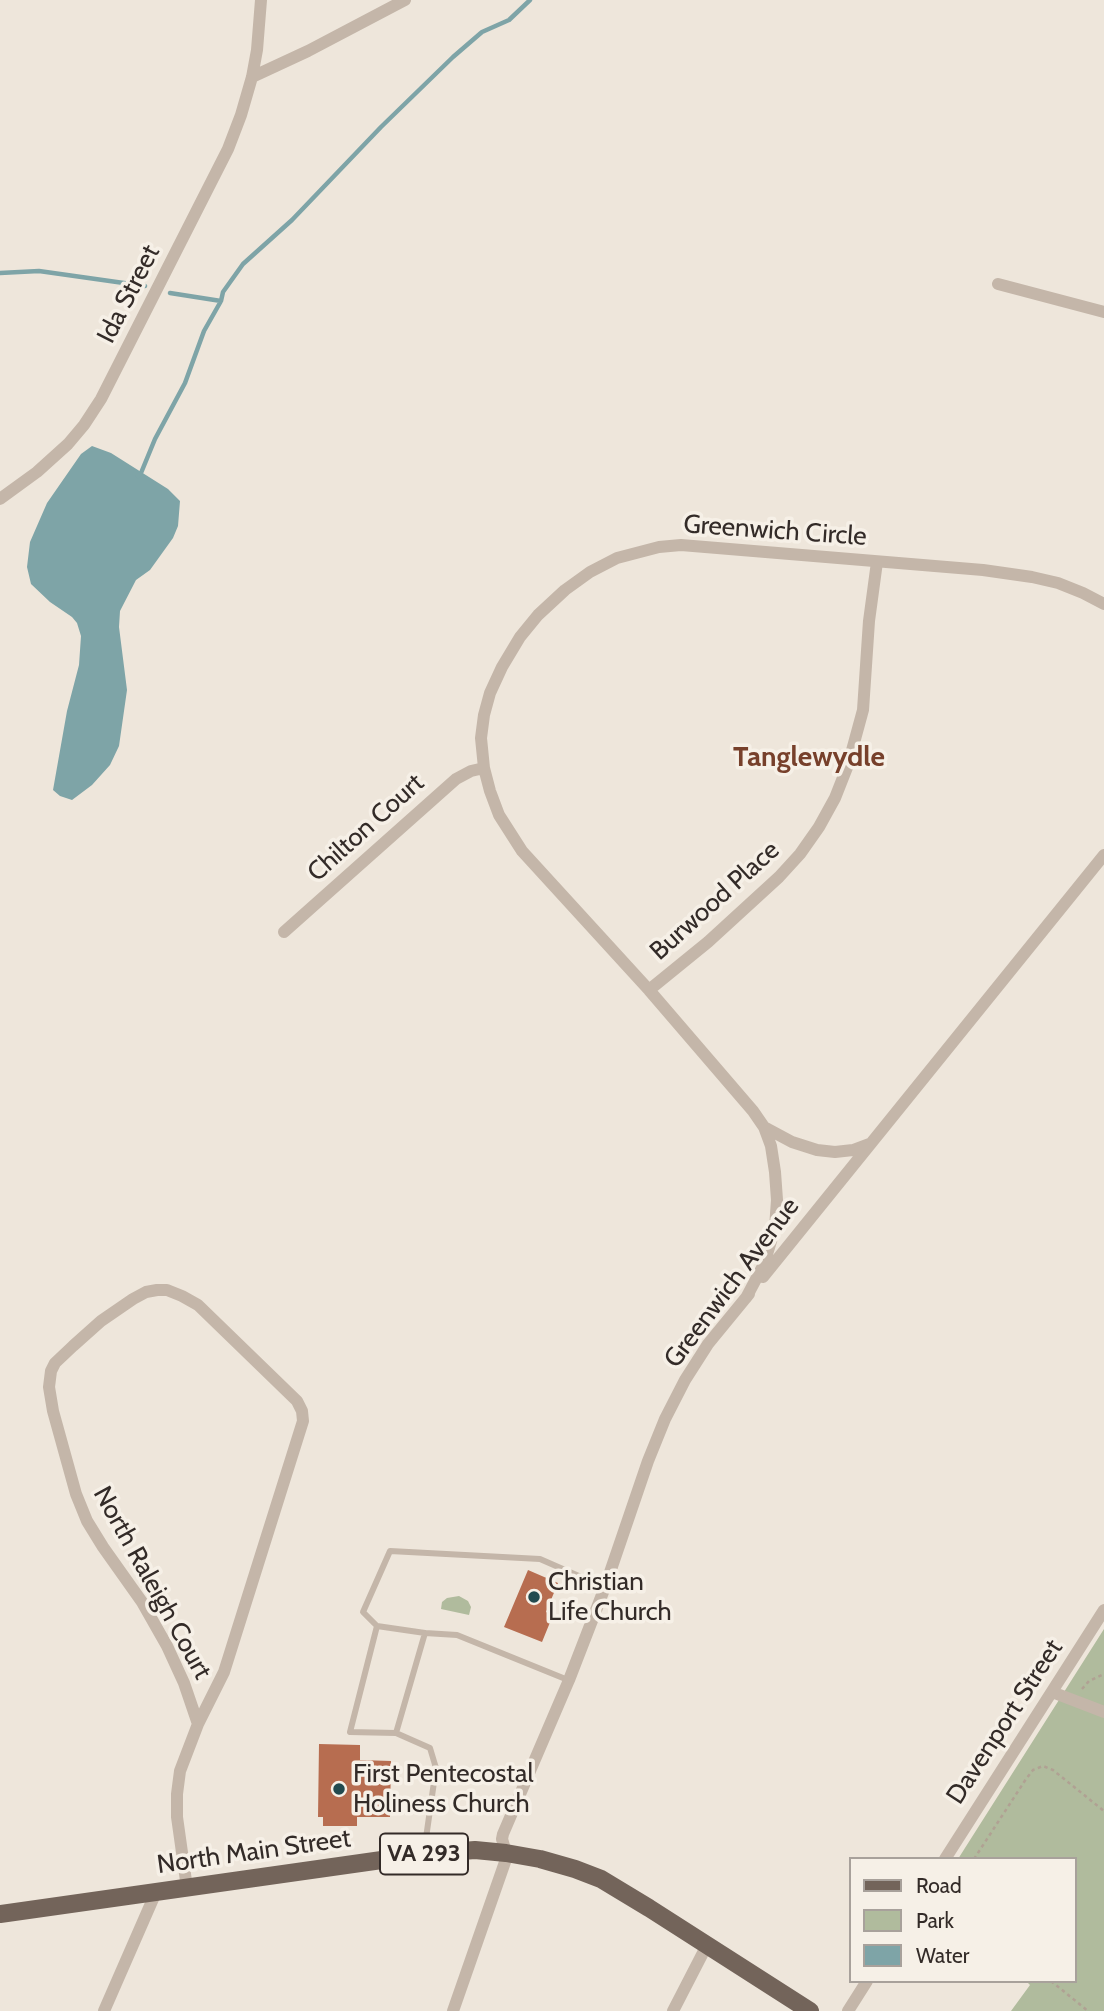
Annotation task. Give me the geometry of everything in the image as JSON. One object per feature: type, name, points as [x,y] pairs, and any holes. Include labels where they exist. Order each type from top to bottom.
[{"type":"main road","name":"North Main Street","points":[[0,1914],[424,1854],[475,1850],[506,1853],[540,1858],[601,1879],[810,2011]]},
{"type":"street","name":"Ida Street","points":[[0,499],[37,472],[68,444],[101,399],[228,149],[252,77],[261,0]]},
{"type":"street","points":[[252,77],[405,0]]},
{"type":"street","points":[[999,284],[1104,312]]},
{"type":"street","name":"Greenwich Circle","points":[[746,1298],[764,1264],[775,1228],[775,1172],[771,1146],[764,1127],[649,990],[522,850],[499,815],[484,768],[481,738],[490,693],[502,667],[520,637],[538,615],[590,572],[638,551],[681,545],[983,570],[1058,583],[1104,604]]},
{"type":"street","name":"Burwood Place","points":[[649,990],[708,942],[779,877],[807,845],[835,798],[849,765],[863,710],[869,621],[877,562]]},
{"type":"street","name":"Chilton Court","points":[[284,932],[456,779],[484,768]]},
{"type":"street","points":[[870,1144],[1104,855]]},
{"type":"street","name":"Greenwich Circle","points":[[764,1127],[792,1142],[817,1150],[853,1150],[870,1144]]},
{"type":"street","name":"Greenwich Avenue","points":[[453,2011],[505,1862],[503,1834],[569,1680],[665,1419],[708,1344],[870,1144]]},
{"type":"street","name":"North Raleigh Court","points":[[187,1888],[177,1817],[180,1771],[198,1724],[224,1672],[303,1421],[302,1410],[297,1401],[198,1305],[167,1290],[157,1290],[145,1292],[102,1321],[55,1363],[49,1382],[53,1410],[76,1494],[103,1547],[142,1602],[167,1646],[184,1683],[198,1724]]},
{"type":"street","name":"Davenport Street","points":[[946,1857],[1104,1610]]},
{"type":"street","points":[[1052,1692],[1104,1712]]},
{"type":"street","points":[[104,2011],[156,1892]]},
{"type":"street","points":[[673,2011],[707,1945]]},
{"type":"street","points":[[848,2011],[866,1983]]},
{"type":"lane","points":[[569,1680],[457,1635],[377,1626],[363,1612],[390,1551],[540,1559],[605,1587]]},
{"type":"lane","points":[[377,1626],[350,1732],[396,1733],[430,1748],[436,1768],[424,1854]]},
{"type":"lane","points":[[396,1733],[425,1633]]},
{"type":"path","points":[[1074,1700],[1089,1681],[1104,1674]]},
{"type":"path","points":[[975,1857],[1026,1779],[1033,1770],[1043,1766],[1052,1770],[1104,1811]]},
{"type":"path","points":[[1053,1983],[1088,2011]]},
{"type":"green space","points":[[459,1596],[468,1601],[471,1607],[469,1615],[441,1609],[442,1602],[447,1598]]},
{"type":"green space","points":[[1104,1629],[1104,2011],[1011,2011],[1030,1985],[1028,1983],[1076,1983],[1076,1857],[959,1857]]},
{"type":"water","points":[[92,446],[111,453],[168,489],[180,501],[178,526],[173,538],[150,570],[136,580],[120,611],[119,627],[127,690],[119,746],[110,765],[92,785],[72,800],[53,790],[67,711],[79,665],[81,636],[72,617],[50,602],[31,584],[27,567],[30,542],[47,503],[81,454]]},
{"type":"building","name":"Christian Life Church","points":[[528,1570],[558,1583],[546,1612],[553,1615],[542,1642],[504,1627]]},
{"type":"building","points":[[319,1744],[360,1745],[360,1760],[391,1761],[390,1817],[357,1817],[357,1826],[323,1826],[323,1817],[318,1817]]},
{"type":"waterway","points":[[138,476],[185,383],[204,331],[221,301],[223,292],[243,264],[292,220],[453,57],[482,32],[509,20],[530,0]]},
{"type":"waterway","points":[[0,273],[39,271],[145,286]]},
{"type":"waterway","points":[[170,293],[221,301]]},
{"type":"place","name":"Christian Life Church","points":[[534,1597]]},
{"type":"place","name":"First Pentecostal Holiness Church","points":[[339,1789]]},
{"type":"district","name":"Tanglewydle","points":[[809,758]]}]
